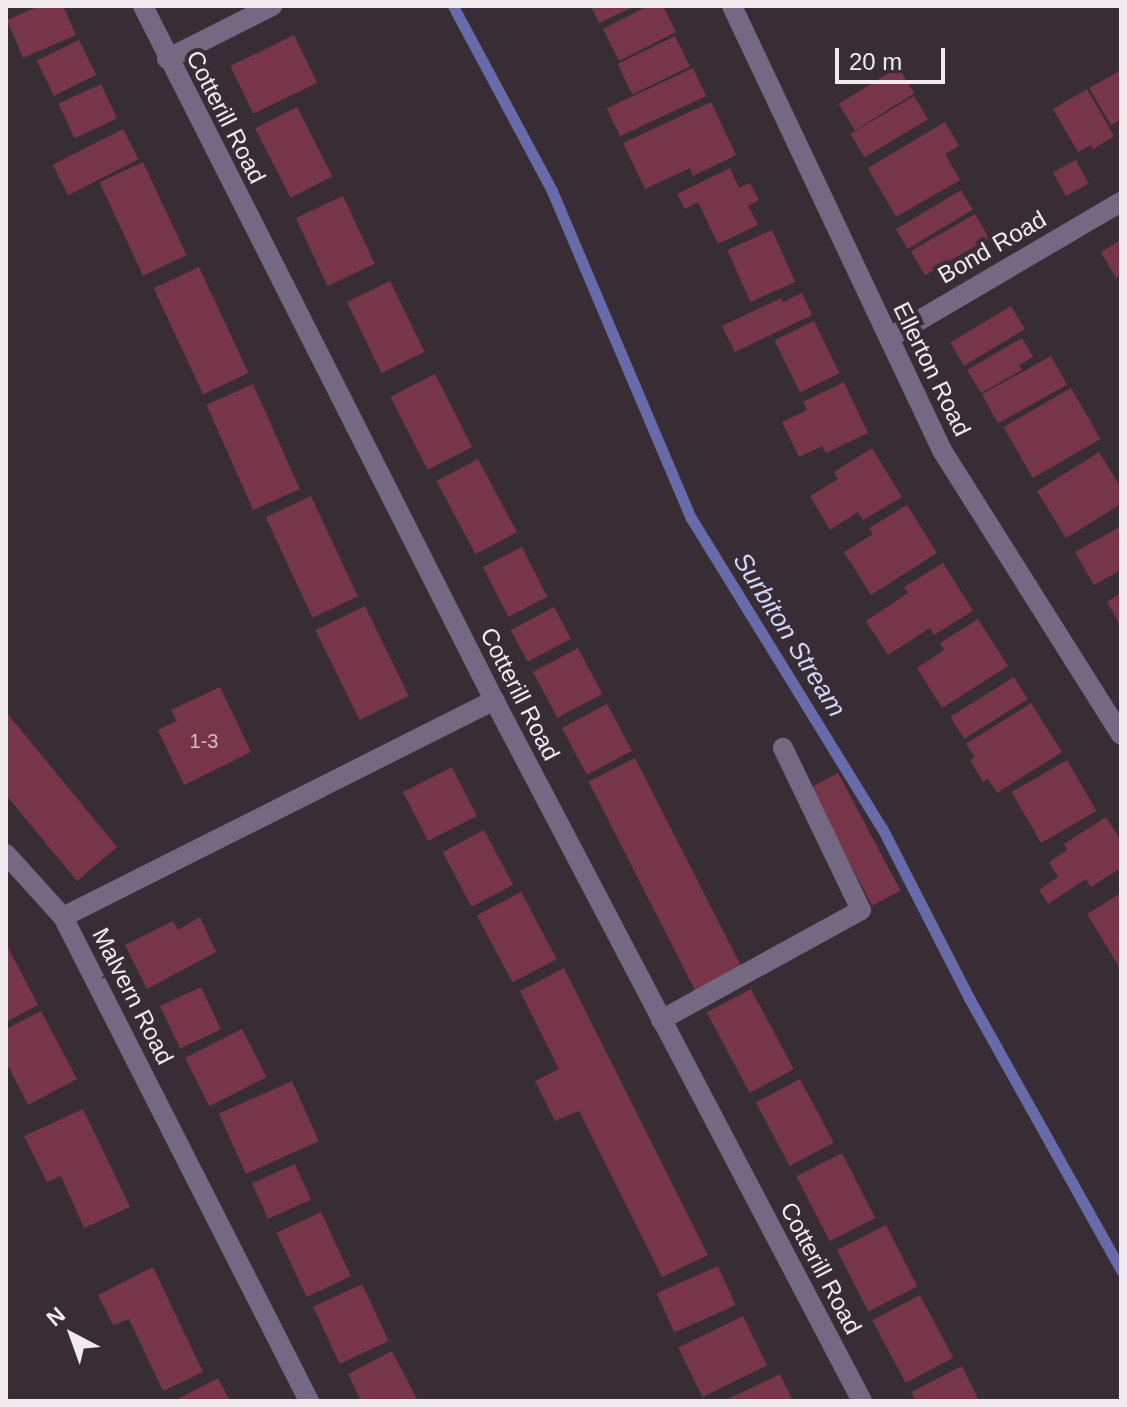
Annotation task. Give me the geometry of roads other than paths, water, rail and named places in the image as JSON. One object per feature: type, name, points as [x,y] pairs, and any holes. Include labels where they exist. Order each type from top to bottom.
[{"type":"street","name":"Cotterill Road","points":[[143,6],[167,59],[494,700],[862,1401]]},
{"type":"street","points":[[167,59],[272,6]]},
{"type":"street","name":"Ellerton Road","points":[[732,6],[943,452],[1121,735]]},
{"type":"street","name":"Bond Road","points":[[889,338],[1121,202]]},
{"type":"street","name":"Malvern Road","points":[[309,1401],[63,917],[494,700]]},
{"type":"street","points":[[661,1020],[861,910],[783,748]]},
{"type":"street","points":[[6,854],[63,917]]},
{"type":"waterway","name":"Surbiton Stream","points":[[453,6],[552,191],[691,518],[882,828],[969,998],[1121,1270]]}]
